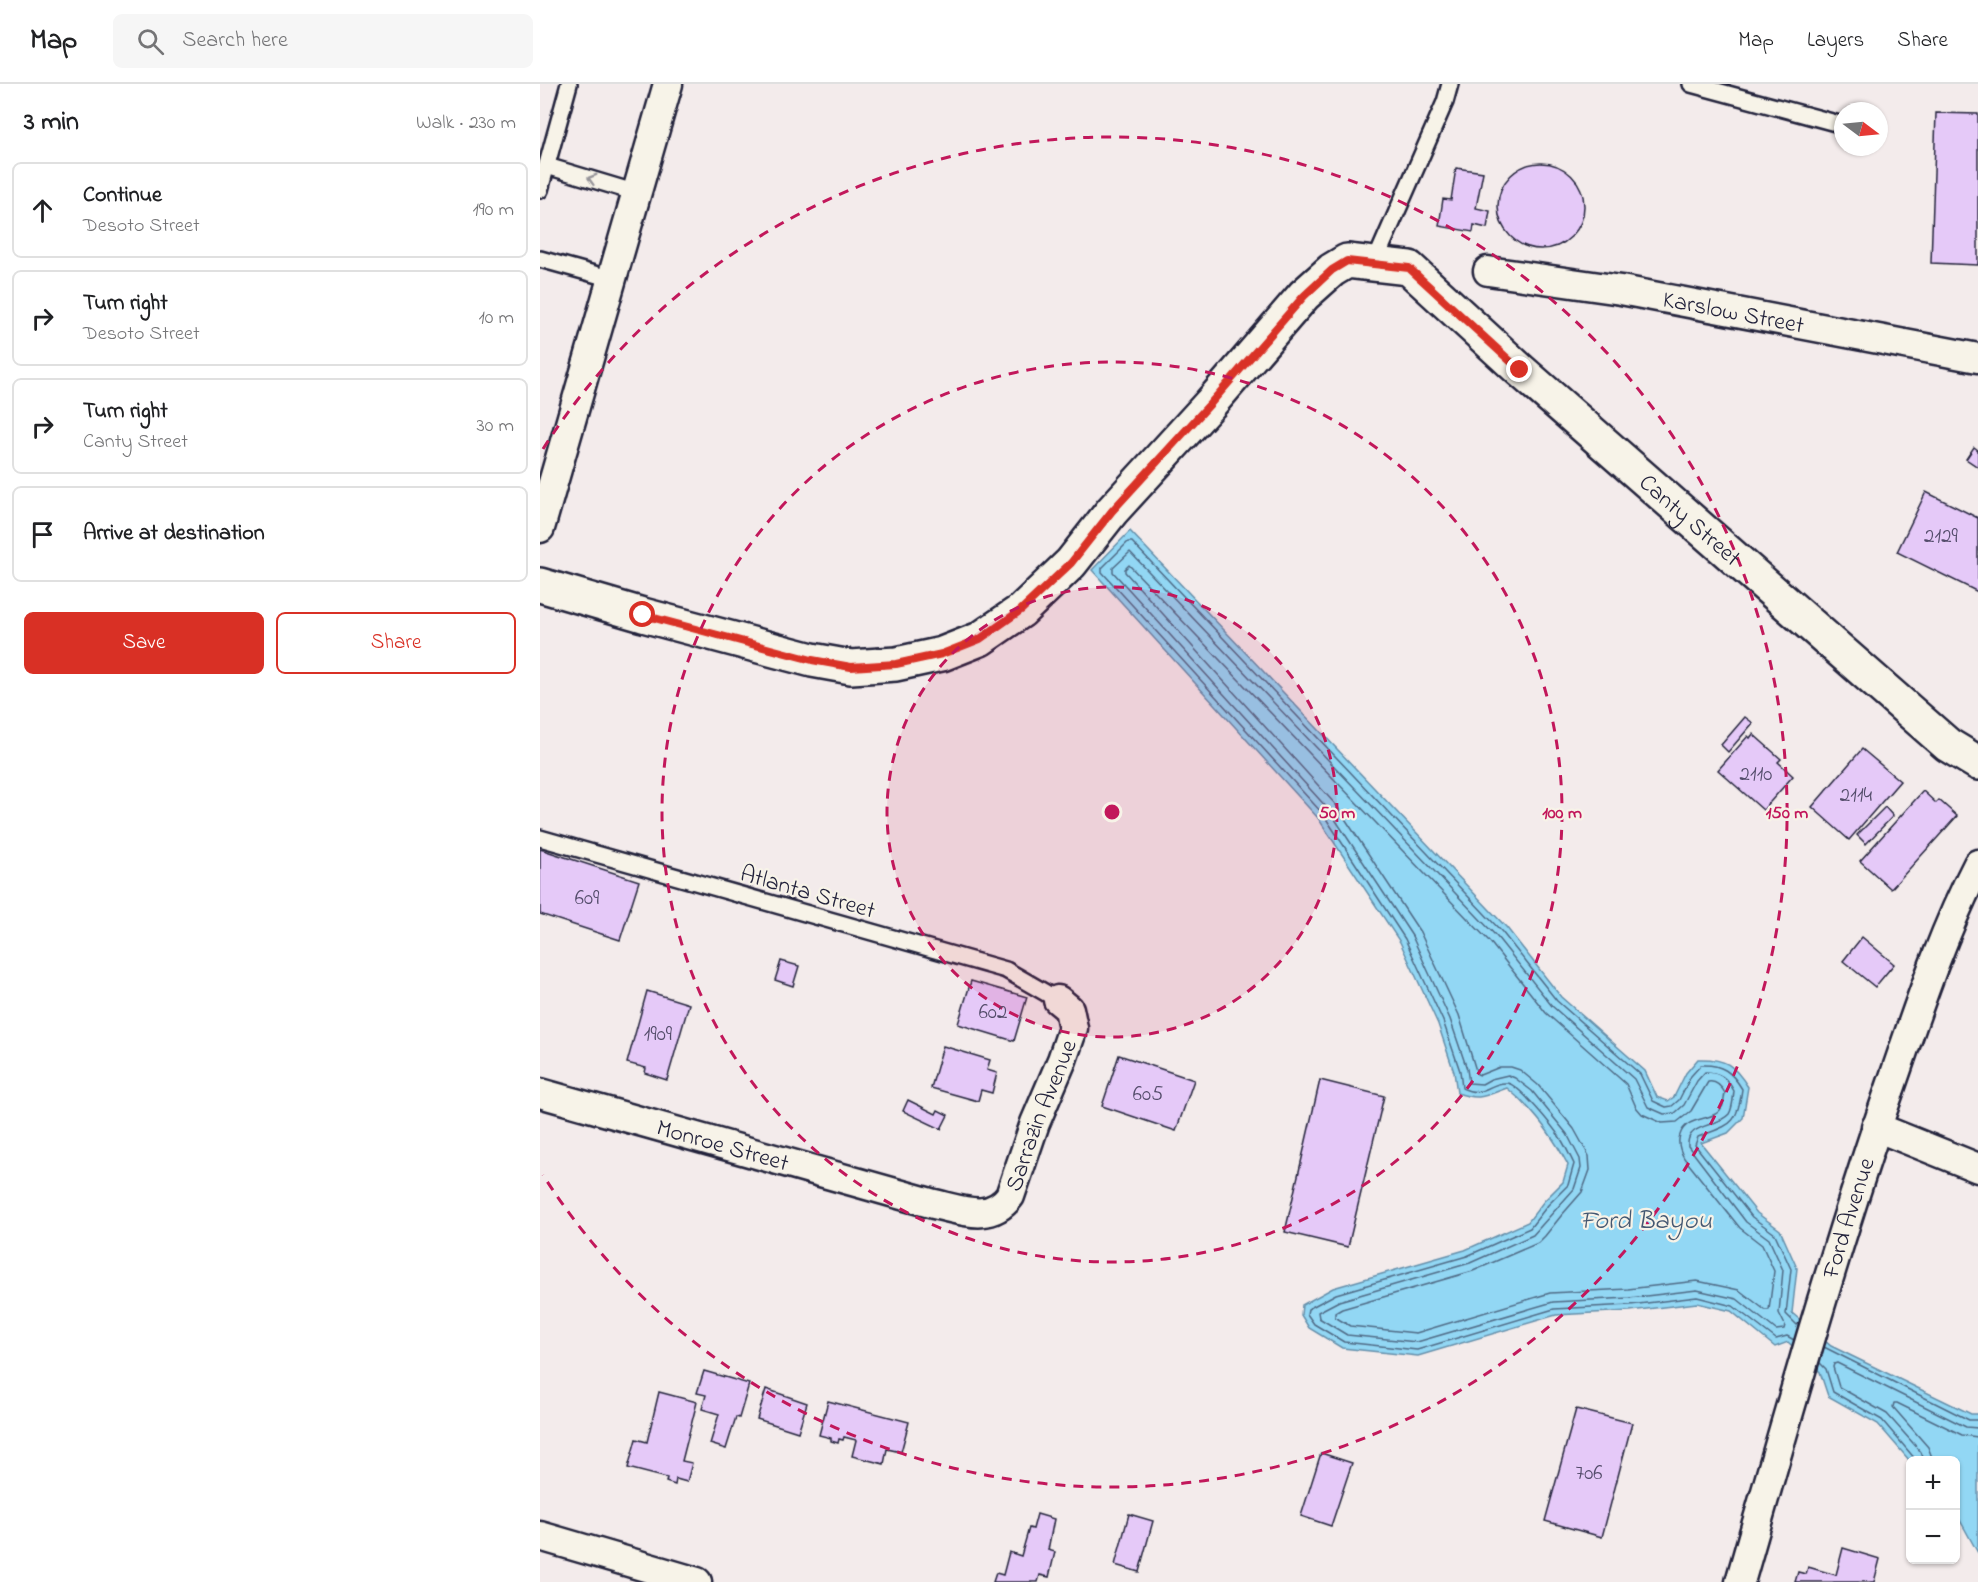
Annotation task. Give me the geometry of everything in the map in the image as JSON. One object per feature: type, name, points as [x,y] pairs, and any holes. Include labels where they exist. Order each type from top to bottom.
[{"type":"street","points":[[540,528],[668,84]]},
{"type":"street","points":[[540,585],[812,660],[851,667],[896,664],[942,654],[980,639],[1021,610],[1071,563],[1112,511],[1210,404],[1304,296],[1332,270],[1347,261],[1374,264]]},
{"type":"street","name":"Canty Street","points":[[1374,264],[1409,268],[1529,378],[1948,746],[1978,763]]},
{"type":"street","name":"Karslow Street","points":[[1488,271],[1620,290],[1978,357]]},
{"type":"street","name":"Ford Avenue","points":[[1740,1582],[1815,1323],[1876,1127],[1938,951],[1978,864]]},
{"type":"street","name":"Sarrazin Avenue","points":[[906,1196],[974,1213],[993,1211],[1003,1206],[1010,1196],[1035,1123],[1062,1060],[1072,1028],[1069,1009],[1058,1000]]},
{"type":"street","name":"Monroe Street","points":[[540,1093],[906,1196]]},
{"type":"street","points":[[1876,1127],[1978,1168]]},
{"type":"street","points":[[540,1536],[697,1582]]},
{"type":"lane","points":[[540,190],[569,84]]},
{"type":"lane","points":[[1374,264],[1445,102],[1450,84]]},
{"type":"lane","points":[[1691,84],[1834,123]]},
{"type":"lane","points":[[547,166],[637,192]]},
{"type":"lane","points":[[540,259],[612,279]]},
{"type":"lane","name":"Atlanta Street","points":[[540,838],[1006,970],[1058,1000]]},
{"type":"water","name":"Ford Bayou","points":[[1130,531],[1507,928],[1561,997],[1645,1071],[1657,1097],[1668,1101],[1674,1097],[1686,1073],[1698,1059],[1716,1060],[1728,1064],[1738,1073],[1748,1087],[1743,1118],[1728,1133],[1701,1143],[1757,1213],[1780,1230],[1797,1268],[1792,1313],[1831,1346],[1971,1414],[1978,1414],[1978,1553],[1960,1520],[1960,1456],[1906,1456],[1878,1424],[1828,1396],[1820,1372],[1788,1342],[1775,1347],[1731,1311],[1697,1303],[1630,1311],[1556,1315],[1418,1356],[1342,1348],[1309,1328],[1301,1315],[1302,1305],[1333,1288],[1465,1250],[1528,1222],[1563,1182],[1568,1165],[1542,1123],[1507,1088],[1477,1097],[1457,1093],[1454,1072],[1438,1024],[1400,942],[1318,818],[1092,570]]},
{"type":"building","points":[[1936,113],[1978,114],[1978,265],[1931,263]]},
{"type":"building","points":[[1533,163],[1549,163],[1572,175],[1581,189],[1584,206],[1581,223],[1572,237],[1549,249],[1533,249],[1517,242],[1505,230],[1498,214],[1498,198],[1505,182],[1517,170]]},
{"type":"building","points":[[1456,168],[1483,172],[1476,208],[1490,211],[1487,228],[1474,225],[1473,232],[1439,226],[1443,199],[1451,200]]},
{"type":"building","points":[[1974,447],[1978,450],[1978,467],[1966,459]]},
{"type":"building","points":[[1926,492],[1978,518],[1978,592],[1897,552]]},
{"type":"building","points":[[1745,717],[1753,723],[1728,752],[1721,745]]},
{"type":"building","points":[[1753,734],[1781,759],[1778,762],[1793,776],[1763,810],[1718,770],[1748,736],[1750,738]]},
{"type":"building","points":[[1862,749],[1900,781],[1849,840],[1812,807]]},
{"type":"building","points":[[1923,791],[1936,803],[1939,800],[1957,816],[1891,889],[1860,861]]},
{"type":"building","points":[[1885,807],[1893,816],[1866,844],[1857,835]]},
{"type":"building","points":[[540,849],[639,881],[620,940],[540,914]]},
{"type":"building","points":[[1862,937],[1894,964],[1875,987],[1843,961]]},
{"type":"building","points":[[781,961],[799,966],[793,986],[775,980]]},
{"type":"building","points":[[971,981],[1027,997],[1014,1041],[958,1024]]},
{"type":"building","points":[[647,991],[689,1004],[667,1080],[645,1073],[646,1068],[627,1063]]},
{"type":"building","points":[[943,1046],[990,1060],[987,1070],[997,1073],[992,1093],[981,1090],[978,1101],[931,1088]]},
{"type":"building","points":[[1119,1055],[1194,1080],[1176,1131],[1102,1106]]},
{"type":"building","points":[[1320,1080],[1384,1096],[1348,1247],[1285,1232]]},
{"type":"building","points":[[908,1100],[936,1114],[938,1110],[948,1115],[941,1129],[903,1111]]},
{"type":"building","points":[[704,1371],[749,1384],[739,1418],[736,1417],[726,1449],[710,1444],[719,1414],[702,1409],[706,1395],[697,1393]]},
{"type":"building","points":[[766,1389],[807,1403],[798,1432],[757,1419]]},
{"type":"building","points":[[659,1392],[697,1402],[682,1461],[692,1463],[687,1482],[676,1479],[675,1485],[666,1482],[667,1478],[628,1468],[636,1439],[647,1442]]},
{"type":"building","points":[[828,1401],[909,1422],[901,1452],[887,1449],[884,1464],[852,1456],[856,1440],[844,1437],[843,1440],[839,1439],[838,1443],[831,1441],[831,1438],[819,1435]]},
{"type":"building","points":[[1576,1409],[1632,1423],[1602,1537],[1545,1521]]},
{"type":"building","points":[[1321,1453],[1352,1463],[1331,1526],[1301,1516]]},
{"type":"building","points":[[1037,1514],[1054,1519],[1048,1550],[1055,1552],[1049,1577],[1040,1575],[1038,1582],[993,1582],[996,1573],[1003,1575],[1009,1552],[1021,1556],[1029,1528],[1033,1529]]},
{"type":"building","points":[[1129,1514],[1153,1521],[1139,1572],[1115,1565]]},
{"type":"building","points":[[1843,1548],[1880,1559],[1874,1582],[1795,1582],[1798,1572],[1806,1574],[1808,1567],[1836,1575]]},
{"type":"route","points":[[643,615],[812,660],[851,667],[896,664],[942,654],[980,639],[1021,610],[1071,563],[1112,511],[1210,404],[1304,296],[1332,270],[1347,261],[1409,268],[1520,370]]}]
